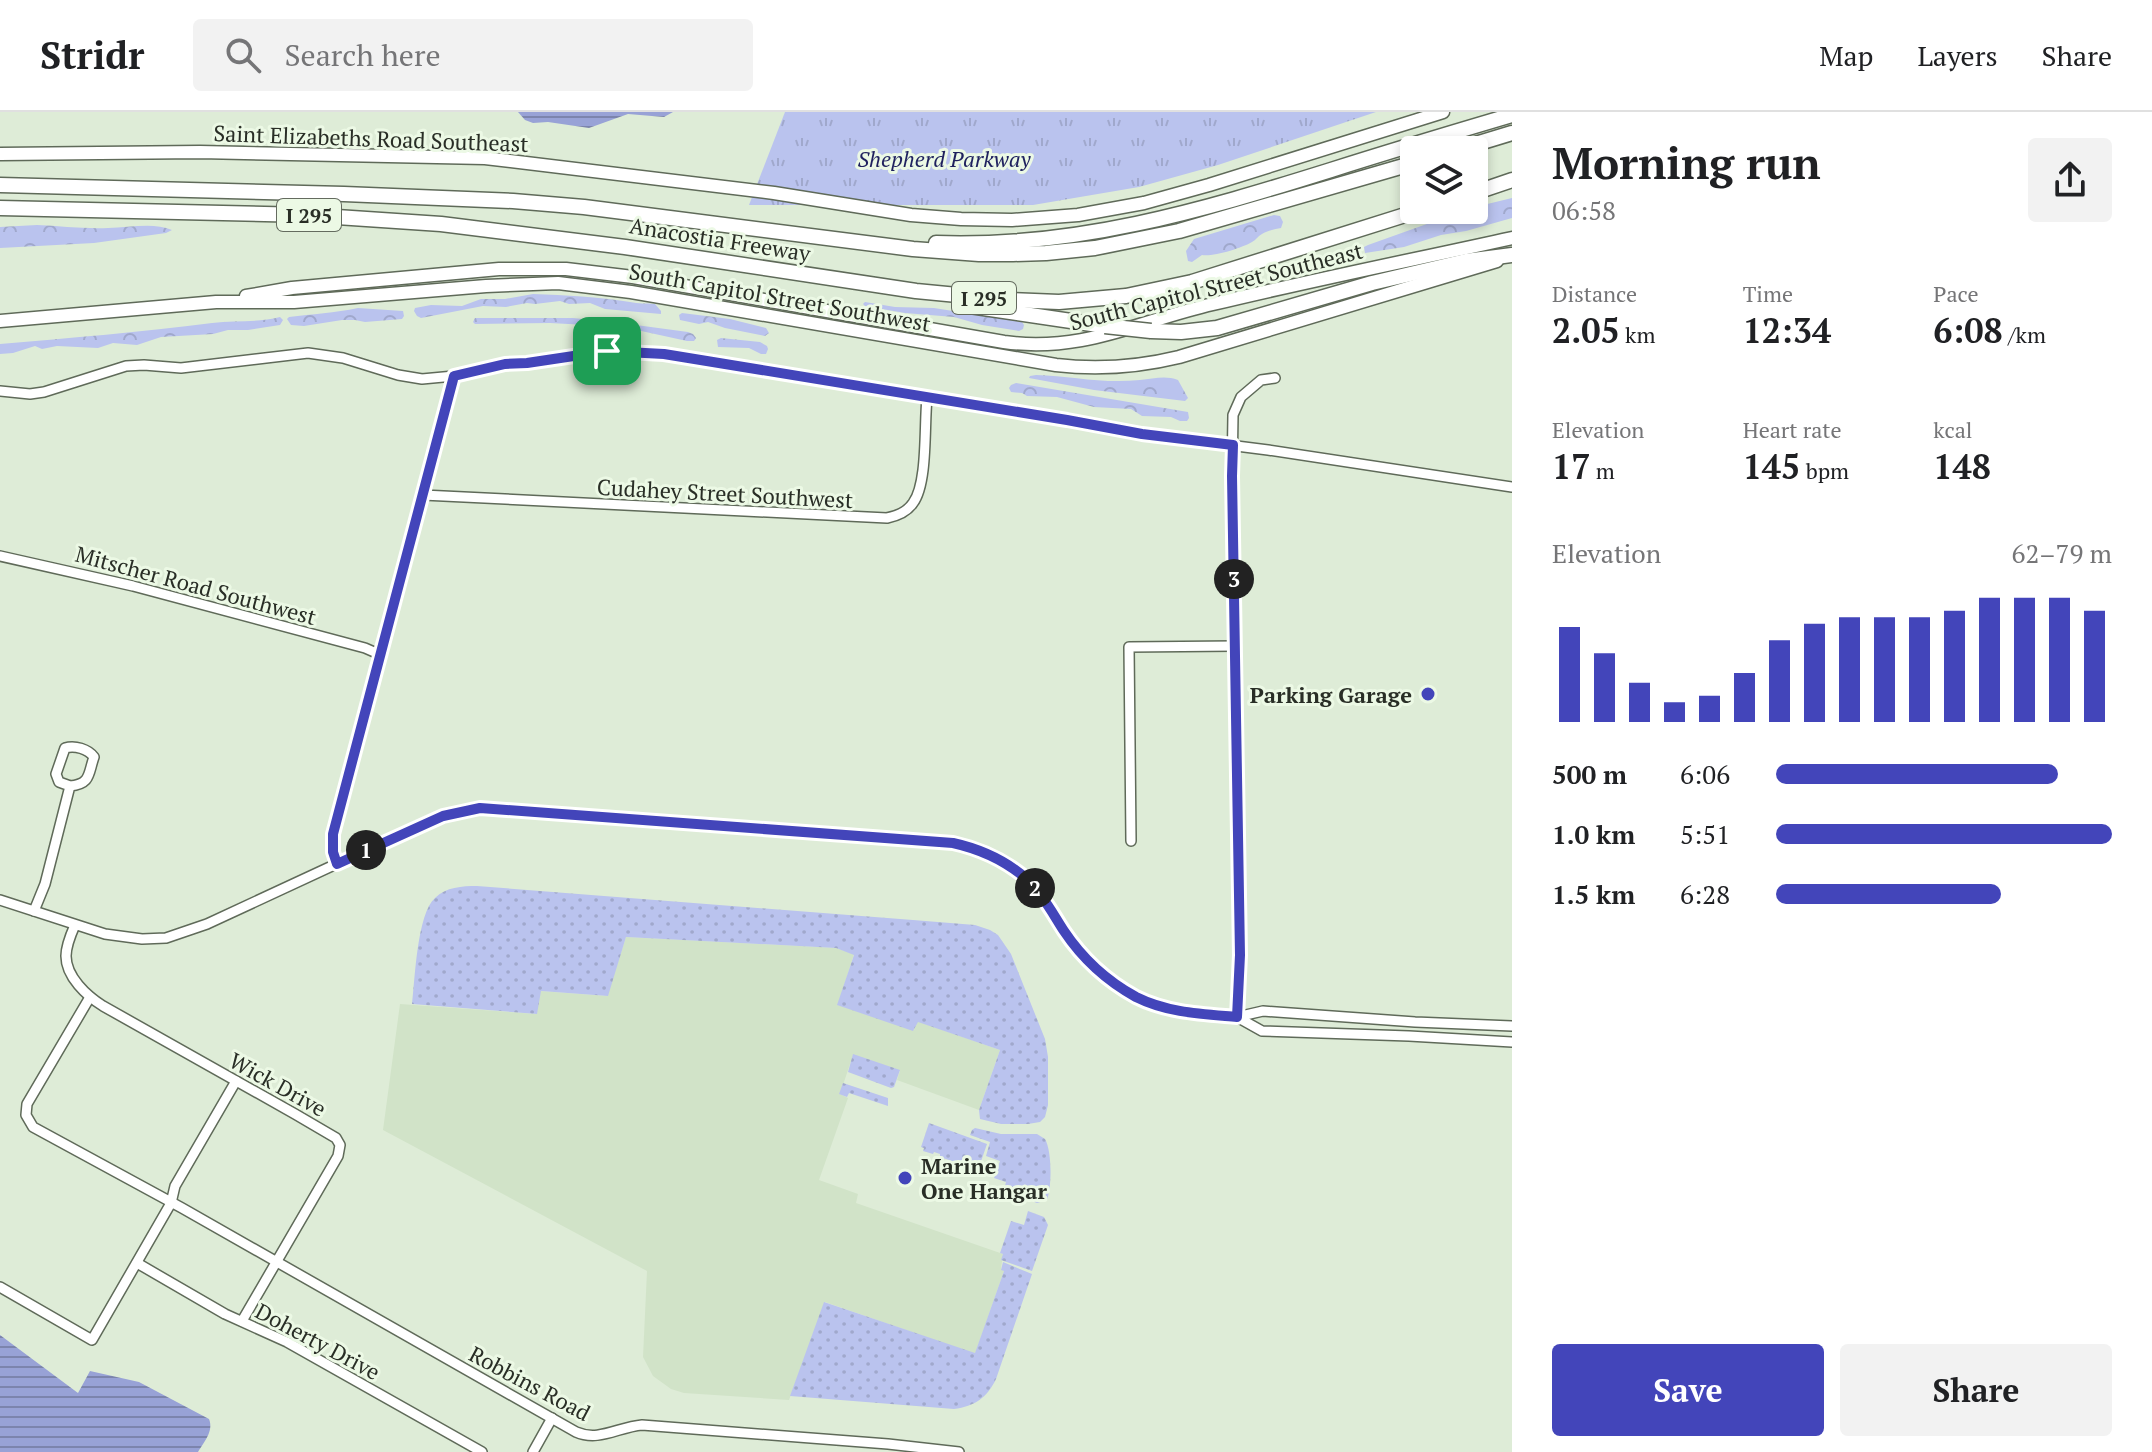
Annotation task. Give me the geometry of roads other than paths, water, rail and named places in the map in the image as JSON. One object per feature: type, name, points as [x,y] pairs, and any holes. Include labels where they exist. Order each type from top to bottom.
[{"type":"highway","points":[[808,235],[963,243],[1091,234],[1197,210],[1512,115]]},
{"type":"highway","points":[[1488,140],[1512,133]]},
{"type":"highway","name":"Anacostia Freeway","points":[[0,185],[480,199],[584,207],[963,254],[1030,254],[1111,245],[1179,231],[1400,167]]},
{"type":"highway","points":[[1488,189],[1512,183]]},
{"type":"highway","name":"Anacostia Freeway","points":[[0,208],[341,216],[475,228],[625,247],[916,291],[1059,302],[1126,296],[1192,282],[1400,217]]},
{"type":"highway","points":[[576,242],[625,254],[1151,331],[1217,328],[1372,283],[1466,261],[1512,255]]},
{"type":"main road","name":"Saint Elizabeths Road Southeast","points":[[0,154],[200,152],[477,158],[739,188],[911,215],[1012,220],[1062,217],[1169,197],[1443,112]]},
{"type":"main road","name":"South Capitol Street Southeast","points":[[216,302],[292,288],[499,269],[566,269],[633,277],[1004,342],[1049,345],[1085,341],[1208,305],[1512,238]]},
{"type":"main road","name":"South Capitol Street Southwest","points":[[216,302],[294,302],[515,284],[576,285],[1056,365],[1109,368],[1179,357],[1468,271],[1512,255]]},
{"type":"main road","points":[[0,321],[216,302]]},
{"type":"street","points":[[0,391],[44,392],[126,366],[181,368],[308,353],[343,358],[422,379],[592,352],[651,353],[1142,434],[1512,487]]},
{"type":"street","points":[[337,864],[333,834],[454,376]]},
{"type":"street","points":[[1237,1017],[1240,955],[1233,415],[1241,397],[1261,380],[1275,378]]},
{"type":"street","name":"Cudahey Street Southwest","points":[[423,495],[887,518],[909,508],[920,488],[927,398]]},
{"type":"street","name":"Mitscher Road Southwest","points":[[0,556],[133,586],[365,648],[381,655]]},
{"type":"street","points":[[1131,841],[1129,647],[1235,646]]},
{"type":"street","points":[[72,746],[90,752],[94,757],[86,781],[70,786],[59,782],[56,774],[65,748],[72,746]]},
{"type":"street","points":[[34,911],[45,884],[70,786]]},
{"type":"street","points":[[0,900],[121,937],[146,939],[173,936],[207,924],[443,816],[480,808],[953,843],[1005,863],[1027,879],[1081,953],[1096,968],[1121,988],[1145,1001],[1175,1011],[1237,1017],[1263,1011],[1512,1026]]},
{"type":"street","name":"Wick Drive","points":[[75,925],[66,952],[67,964],[71,975],[90,997],[329,1133],[340,1145],[338,1156],[242,1321]]},
{"type":"street","name":"Robbins Road","points":[[90,997],[27,1104],[27,1119],[36,1129],[576,1432],[595,1436],[642,1425],[959,1452]]},
{"type":"street","points":[[1237,1017],[1262,1031],[1512,1042]]},
{"type":"street","points":[[0,1287],[92,1340],[171,1203],[175,1186],[236,1081]]},
{"type":"street","name":"Doherty Drive","points":[[137,1263],[287,1342],[482,1452]]},
{"type":"street","points":[[533,1452],[552,1418]]},
{"type":"place","name":"Parking Garage","points":[[1428,694]]},
{"type":"place","name":"Marine One Hangar","points":[[905,1178]]},
{"type":"park label","name":"Shepherd Parkway","points":[[944,158]]}]
